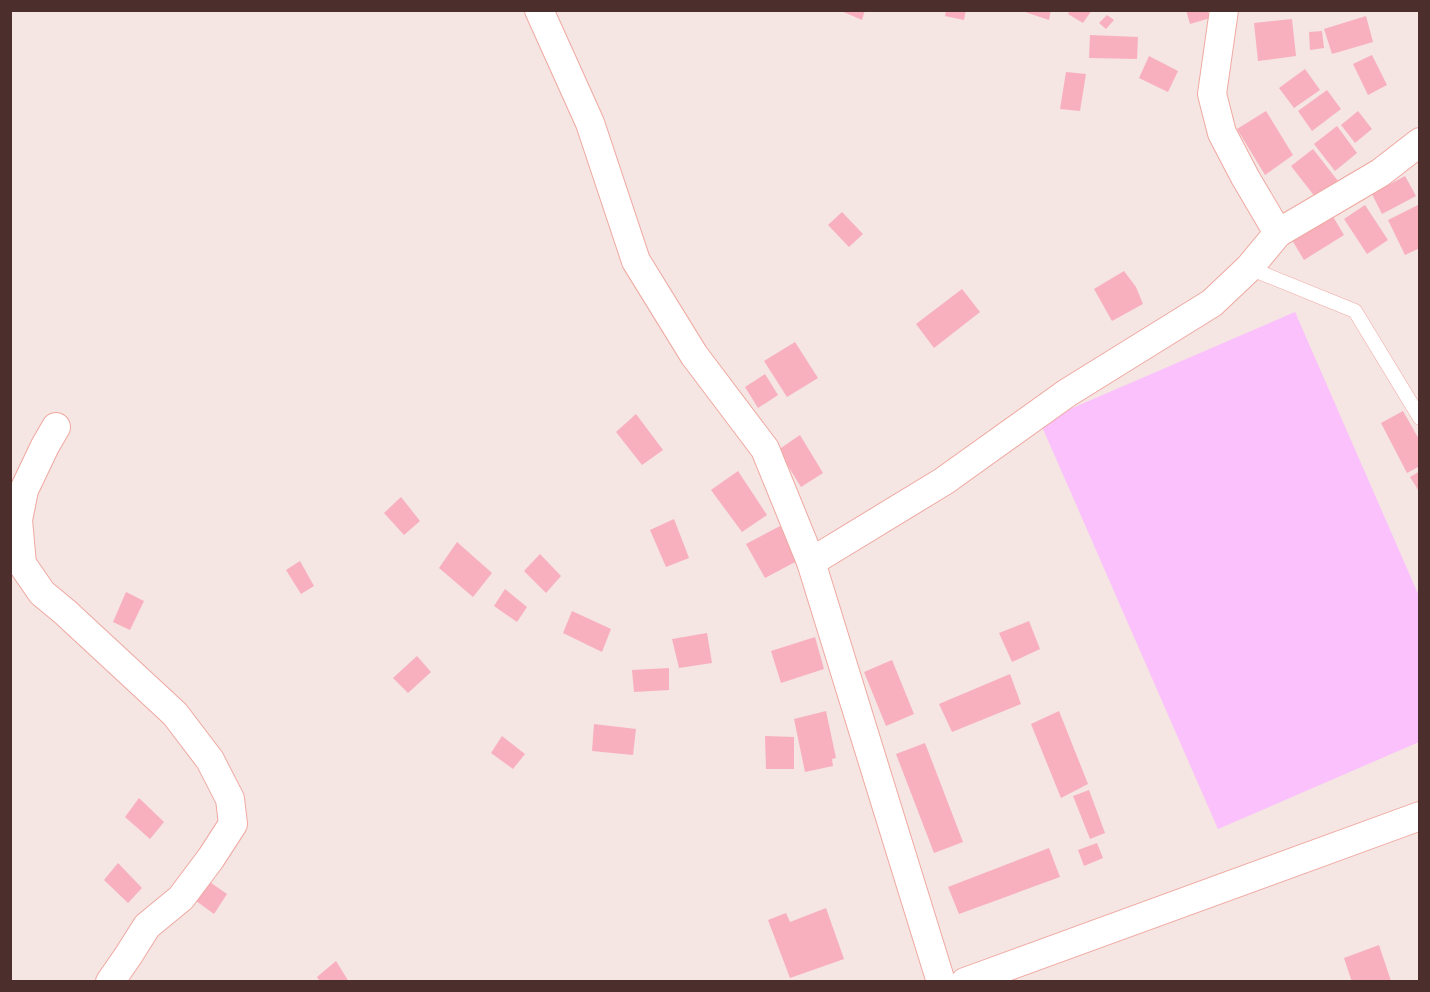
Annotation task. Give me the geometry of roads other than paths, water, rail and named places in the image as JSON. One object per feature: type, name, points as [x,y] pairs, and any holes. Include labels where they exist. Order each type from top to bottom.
[{"type":"street","points":[[539,10],[590,123],[636,261],[694,356],[765,449],[811,562],[941,981]]},
{"type":"street","points":[[1224,10],[1212,94],[1222,133],[1278,233]]},
{"type":"street","points":[[811,562],[944,481],[1067,393],[1212,303],[1250,268],[1278,233],[1380,173],[1419,142]]},
{"type":"street","points":[[56,427],[24,490],[18,520],[22,564],[42,593],[175,714],[210,760],[230,799],[233,824],[181,898],[147,926],[110,981]]},
{"type":"street","points":[[965,981],[1419,816]]},
{"type":"lane","points":[[1250,268],[1356,311],[1419,418]]}]
